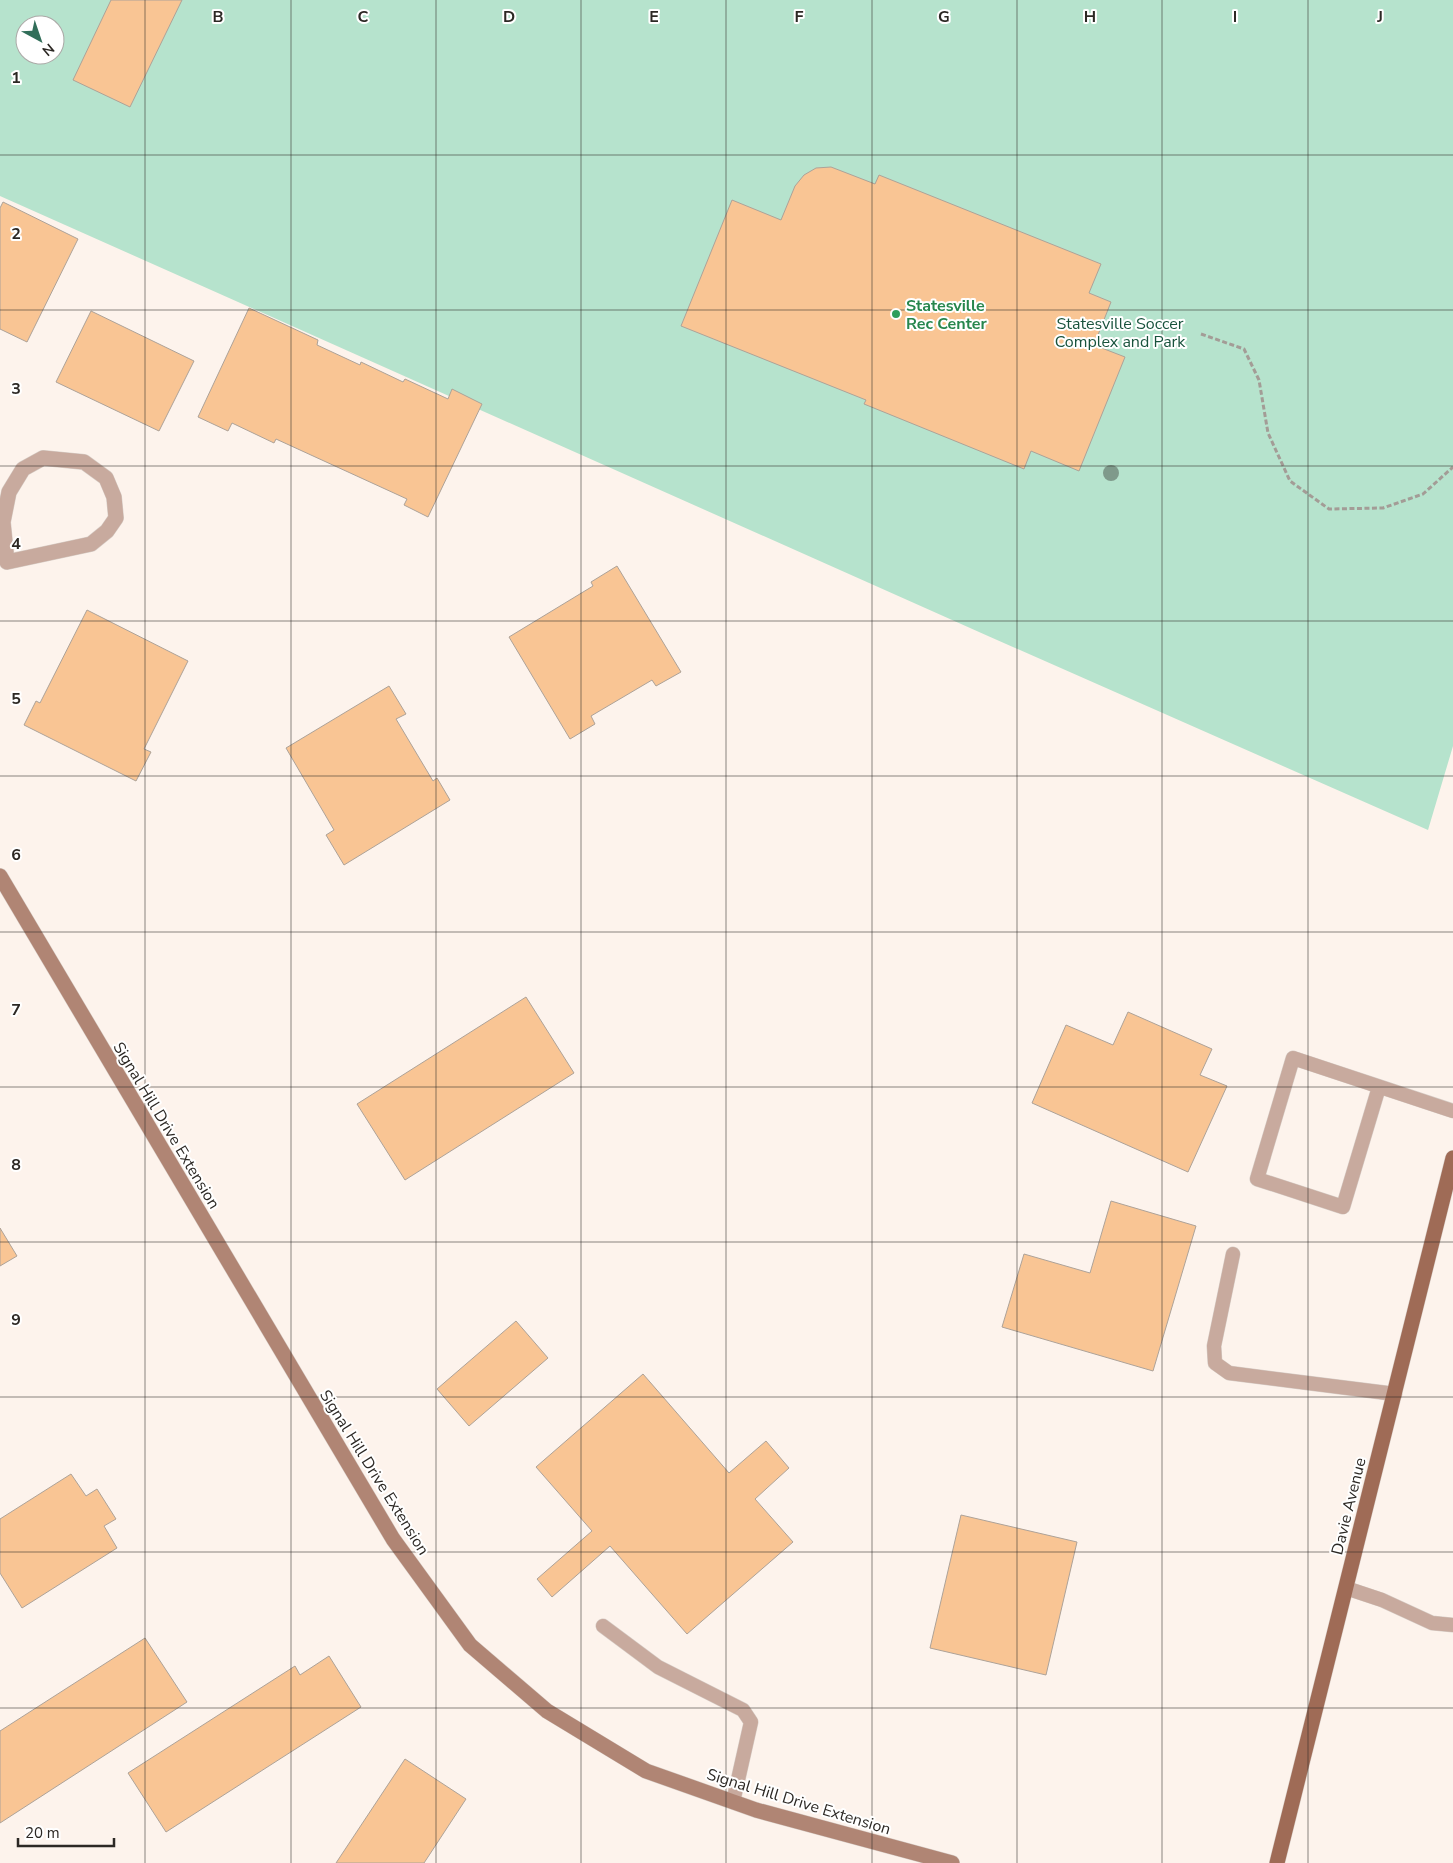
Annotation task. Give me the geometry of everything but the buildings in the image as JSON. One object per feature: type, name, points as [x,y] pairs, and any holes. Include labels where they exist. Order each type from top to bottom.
[{"type":"main road","name":"Davie Avenue","points":[[1277,1863],[1453,1158]]},
{"type":"street","points":[[43,458],[84,462],[106,478],[114,497],[116,518],[107,532],[91,544],[3,567],[3,522],[10,492],[23,469],[43,458]]},
{"type":"street","name":"Signal Hill Drive Extension","points":[[0,876],[393,1539],[470,1645],[547,1711],[646,1771],[756,1810],[952,1863]]},
{"type":"lane","points":[[1379,1087],[1343,1207],[1257,1179],[1293,1058],[1453,1111]]},
{"type":"lane","points":[[1233,1254],[1214,1346],[1215,1363],[1229,1373],[1394,1394]]},
{"type":"lane","points":[[1346,1588],[1382,1600],[1432,1623],[1453,1625]]},
{"type":"lane","points":[[604,1626],[658,1667],[743,1710],[750,1722],[733,1802]]},
{"type":"path","points":[[1201,334],[1244,349],[1259,380],[1268,433],[1290,482],[1329,509],[1383,508],[1423,494],[1453,467]]},
{"type":"green space","name":"Statesville Soccer Complex and Park","points":[[0,0],[1453,0],[1453,746],[1428,830],[0,196]]},
{"type":"place","name":"Statesville Rec Center","points":[[896,314]]}]
